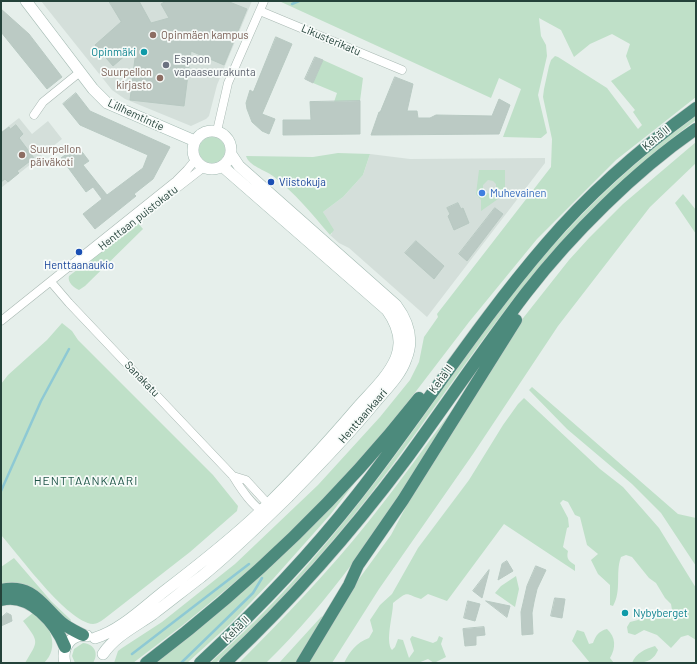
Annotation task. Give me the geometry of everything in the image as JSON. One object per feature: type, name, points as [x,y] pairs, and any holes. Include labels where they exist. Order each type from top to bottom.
[{"type":"highway","name":"Kehä II","points":[[200,663],[240,627],[276,590],[319,541],[387,455],[506,292],[561,227],[629,160],[663,132],[696,108]]},
{"type":"highway","name":"Kehä II","points":[[225,663],[314,574],[368,508],[527,292],[598,213],[632,181],[696,129]]},
{"type":"highway","points":[[302,663],[348,585],[358,565],[403,500],[516,320],[527,292]]},
{"type":"highway","points":[[146,663],[214,610],[287,543],[364,464],[422,394],[438,385]]},
{"type":"highway","points":[[1,590],[14,589],[30,593],[48,606],[62,623],[89,637]]},
{"type":"highway","points":[[1,600],[16,599],[34,606],[59,635],[64,658]]},
{"type":"main road","name":"Lillhemtintie","points":[[26,1],[80,72],[107,102],[195,141]]},
{"type":"main road","points":[[217,131],[229,140],[231,154],[228,161],[222,166],[216,168],[204,167],[196,159],[194,153],[195,141],[206,132],[217,131]]},
{"type":"main road","name":"Henttaankaari","points":[[64,658],[72,639],[108,633],[143,609],[267,509],[339,445],[397,376],[407,359],[410,336],[404,318],[396,306],[239,166],[231,154]]},
{"type":"main road","name":"Henttaankaari","points":[[103,658],[114,641],[154,614],[227,555],[374,389],[396,357],[399,336],[393,317],[387,310],[222,166]]},
{"type":"main road","points":[[89,637],[102,646],[103,658]]},
{"type":"street","points":[[217,131],[228,83],[264,1]]},
{"type":"street","name":"Likusterikatu","points":[[260,11],[402,70]]},
{"type":"street","points":[[34,115],[43,102],[80,72]]},
{"type":"street","name":"Henttaan puistokatu","points":[[71,267],[75,260],[176,181],[196,159]]},
{"type":"street","name":"Henttaan puistokatu","points":[[1,321],[71,267],[78,265],[204,167]]},
{"type":"street","name":"Sanakatu","points":[[51,282],[69,303],[234,476],[240,488],[267,509]]},
{"type":"shaded area","name":"Opinmäen kampus","points":[[41,1],[252,1],[217,85],[209,116],[191,126],[125,99],[112,90]]},
{"type":"shaded area","name":"Suurpellon päiväkoti","points":[[19,118],[32,134],[48,121],[62,139],[1,188],[1,132]]},
{"type":"shaded area","points":[[370,154],[410,159],[545,158],[545,163],[427,317],[349,248],[339,243],[330,235],[332,234],[323,212],[343,197],[363,175]]},
{"type":"green space","points":[[279,1],[696,1],[696,97],[616,160],[537,239],[469,322],[381,437],[326,498],[264,558],[183,625],[133,663],[114,663],[118,651],[162,622],[235,564],[318,485],[380,417],[410,380],[419,362],[424,337],[438,317],[437,314],[551,167],[552,139],[543,97],[551,60],[555,56],[558,57],[607,88],[638,129],[642,125],[633,112],[635,110],[611,81],[631,69],[626,56],[630,44],[612,34],[590,44],[574,57],[561,30],[539,18],[541,36],[546,45],[547,56],[538,95],[547,133],[541,138],[503,137],[521,89],[499,78],[491,98]]},
{"type":"green space","points":[[323,60],[363,78],[360,101],[334,102],[337,93],[313,83]]},
{"type":"green space","points":[[696,116],[696,120],[658,150],[603,198],[553,251],[505,310],[369,496],[333,540],[296,582],[216,663],[210,663],[278,598],[340,527],[398,451],[492,321],[550,249],[609,188],[651,150]]},
{"type":"green space","points":[[212,137],[221,141],[225,150],[221,159],[212,163],[203,159],[199,150],[203,141]]},
{"type":"green space","points":[[696,142],[696,163],[650,207],[558,326],[473,454],[379,589],[332,663],[307,663],[356,583],[391,535],[410,499],[520,322],[569,260],[589,238],[623,204]]},
{"type":"green space","points":[[338,153],[370,154],[363,175],[343,197],[323,212],[334,230],[330,235],[289,189],[273,176],[250,162],[246,156],[313,157]]},
{"type":"green space","points":[[479,170],[505,170],[505,194],[481,211],[481,200],[476,194]],"holes":[[[488,180],[493,181],[496,184],[496,191],[493,194],[486,193],[483,189],[483,185]]]},
{"type":"green space","points":[[683,194],[696,210],[696,234],[675,203]]},
{"type":"green space","points":[[138,223],[143,229],[85,286],[79,290],[71,284],[69,276]]},
{"type":"green space","points":[[62,323],[72,331],[78,340],[213,475],[238,506],[237,511],[190,552],[104,619],[94,624],[82,620],[70,612],[57,600],[1,535],[1,384],[8,375],[47,340]]},
{"type":"green space","points":[[532,387],[678,514],[696,518],[696,566],[661,513],[632,484],[567,429],[529,390]]},
{"type":"green space","points":[[524,398],[600,469],[623,487],[659,528],[696,588],[696,640],[688,635],[681,637],[671,648],[657,635],[644,630],[635,635],[628,633],[627,627],[630,622],[638,620],[647,613],[662,619],[672,610],[671,604],[665,598],[656,583],[649,578],[632,557],[626,555],[621,557],[619,563],[616,600],[613,606],[610,605],[610,585],[598,574],[591,560],[598,554],[587,545],[580,517],[575,515],[568,502],[563,500],[560,503],[568,518],[569,527],[567,528],[563,547],[568,551],[568,560],[575,565],[575,571],[504,524],[447,601],[428,594],[421,599],[407,594],[393,603],[389,635],[392,650],[398,639],[403,640],[409,658],[414,651],[410,639],[412,636],[433,643],[437,641],[439,636],[443,638],[441,644],[446,657],[434,663],[428,659],[418,663],[344,663],[360,642],[369,638],[373,631],[370,620],[380,605],[392,594],[418,548],[469,480],[503,425]]},
{"type":"green space","points":[[453,409],[452,414],[391,509],[353,563],[312,615],[266,663],[239,663],[306,594],[338,558],[390,494]]},
{"type":"green space","points":[[360,476],[330,515],[273,579],[231,623],[187,663],[153,663]]},
{"type":"green space","points":[[14,558],[51,601],[71,620],[70,622],[1,585],[1,567]]},
{"type":"green space","points":[[516,576],[519,589],[515,607],[495,593],[501,586]]},
{"type":"green space","points":[[34,612],[45,623],[51,636],[52,650],[44,663],[25,663],[35,646],[35,638],[23,621]]},
{"type":"green space","points":[[323,616],[297,663],[279,663],[321,617]]},
{"type":"green space","points":[[607,629],[612,636],[614,643],[610,658],[614,663],[590,663],[572,641],[577,630],[584,632],[589,644],[593,643],[600,632]]},
{"type":"green space","points":[[83,643],[90,645],[95,650],[96,656],[93,663],[75,663],[72,656],[74,649]]},
{"type":"green space","points":[[655,646],[658,650],[654,657],[648,661],[632,663],[641,652]]},
{"type":"building","name":"Opinmäki","points":[[109,1],[139,1],[151,23],[169,18],[161,4],[166,1],[227,1],[247,9],[224,65],[191,51],[184,106],[130,100],[135,58],[127,54],[113,66],[95,45],[121,22]]},
{"type":"building","points":[[1,9],[29,34],[62,77],[47,89],[1,32]]},
{"type":"building","points":[[276,37],[292,44],[262,114],[275,119],[269,134],[262,131],[252,122],[246,103],[250,90],[253,92]]},
{"type":"building","points":[[315,57],[323,60],[313,83],[305,79]]},
{"type":"building","points":[[395,77],[413,84],[407,111],[417,111],[418,118],[430,118],[436,115],[492,116],[499,99],[510,105],[499,134],[371,135],[379,112]]},
{"type":"building","points":[[76,93],[90,111],[170,147],[153,179],[134,194],[136,196],[95,229],[83,214],[102,199],[93,187],[86,192],[61,158],[72,150],[74,152],[79,148],[89,161],[83,165],[107,195],[143,168],[148,155],[80,125],[63,104]]},
{"type":"building","points":[[360,101],[360,134],[283,135],[283,120],[311,120],[310,102]]},
{"type":"building","points":[[16,125],[23,134],[19,138],[34,158],[17,171],[19,173],[8,182],[5,179],[1,182],[1,133],[9,127],[10,129]]},
{"type":"building","points":[[458,203],[461,209],[463,208],[469,223],[454,230],[448,216],[450,214],[447,208]]},
{"type":"building","points":[[495,208],[503,214],[467,261],[459,254]]},
{"type":"building","points":[[416,241],[444,266],[434,279],[405,253]]},
{"type":"building","points":[[507,561],[513,571],[498,580],[502,564]]},
{"type":"building","points":[[536,566],[546,570],[537,589],[534,602],[532,613],[533,634],[522,635],[521,612],[527,586]]},
{"type":"building","points":[[489,571],[482,598],[473,591]]},
{"type":"building","points":[[555,598],[565,599],[562,618],[551,616]]},
{"type":"building","points":[[468,601],[480,604],[475,621],[464,618]]},
{"type":"building","points":[[486,601],[510,606],[507,617]]},
{"type":"building","points":[[7,613],[11,615],[12,621],[1,626],[1,618]]},
{"type":"building","points":[[484,627],[485,635],[476,636],[476,645],[465,646],[463,629]]},
{"type":"waterway","points":[[292,4],[299,1]]},
{"type":"waterway","points":[[1,491],[41,401],[69,349]]},
{"type":"waterway","points":[[132,654],[249,564]]},
{"type":"waterway","points":[[181,663],[253,593],[262,578]]},
{"type":"place","name":"Opinmäen kampus","points":[[153,35]]},
{"type":"place","name":"Opinmäki","points":[[144,52]]},
{"type":"place","name":"Espoon vapaaseurakunta","points":[[166,65]]},
{"type":"place","name":"Suurpellon kirjasto","points":[[160,78]]},
{"type":"place","name":"Suurpellon päiväkoti","points":[[22,155]]},
{"type":"place","name":"Viistokuja","points":[[271,182]]},
{"type":"place","name":"Muhevainen","points":[[482,193]]},
{"type":"place","name":"Henttaanaukio","points":[[79,252]]},
{"type":"place","name":"Nybyberget","points":[[625,613]]},
{"type":"district","name":"HENTTAANKAARI","points":[[86,481]]}]
